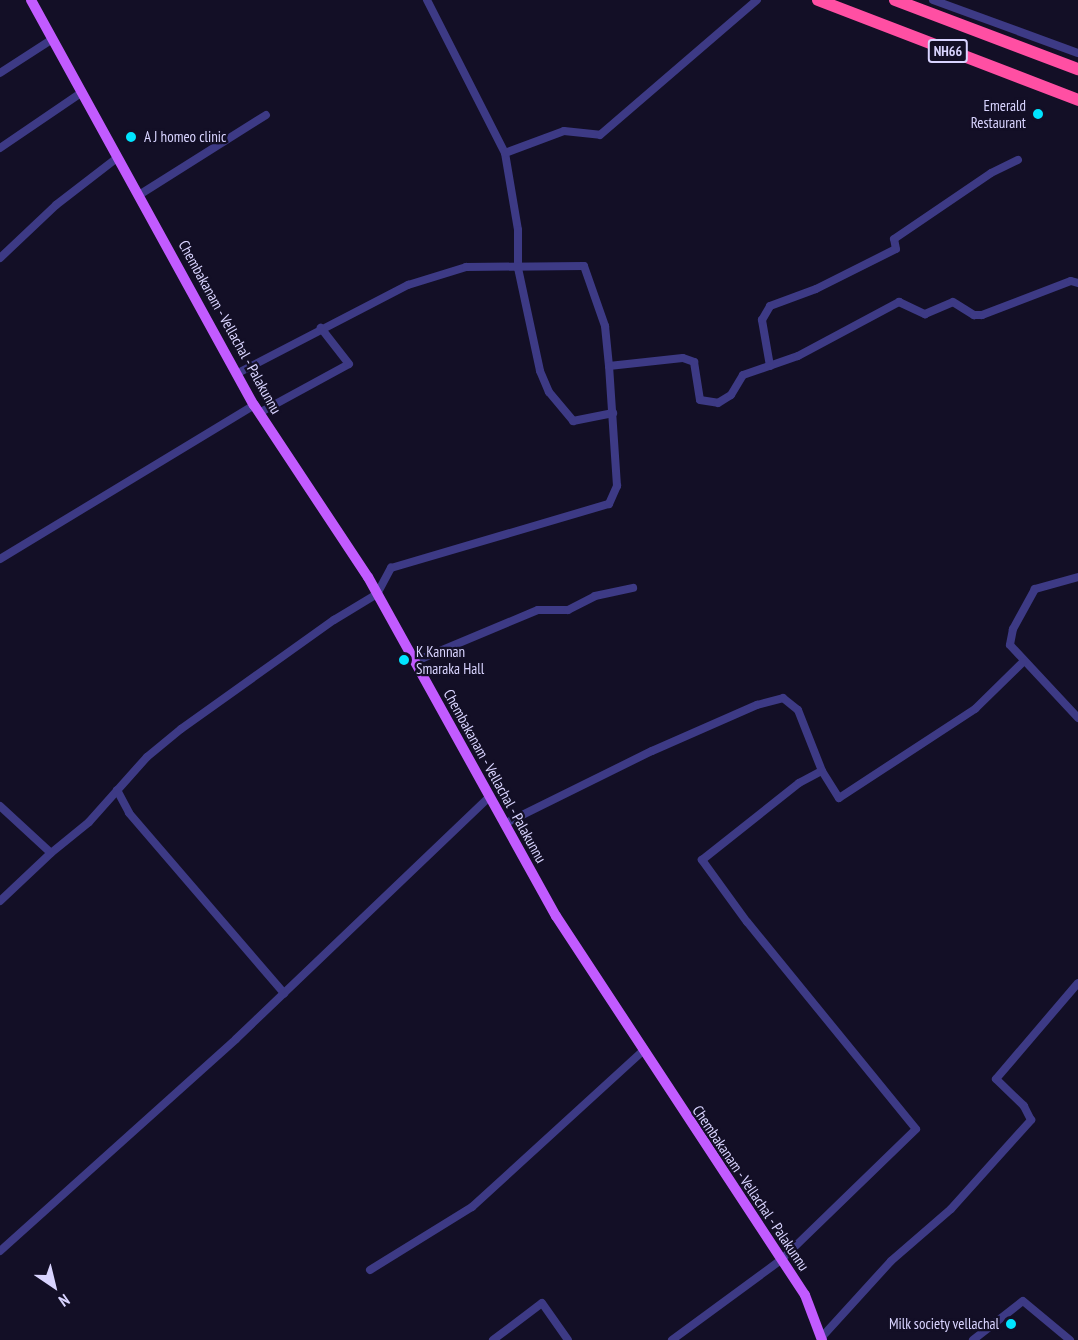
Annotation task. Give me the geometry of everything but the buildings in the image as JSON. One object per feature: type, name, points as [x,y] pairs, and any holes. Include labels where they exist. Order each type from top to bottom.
[{"type":"highway","name":"NH66","points":[[818,0],[1078,100]]},
{"type":"highway","name":"NH66","points":[[895,0],[1078,69]]},
{"type":"main road","name":"Chembakanam - Vellachal - Palakunnu","points":[[31,0],[236,374],[377,594],[416,661],[488,798],[556,916],[805,1295],[821,1339]]},
{"type":"street","points":[[427,0],[505,153],[518,230],[518,268],[540,371],[549,392],[573,421],[613,413]]},
{"type":"street","points":[[505,153],[564,131],[600,135],[757,0]]},
{"type":"street","points":[[933,0],[1078,53]]},
{"type":"street","points":[[0,73],[51,40]]},
{"type":"street","points":[[0,148],[81,93]]},
{"type":"street","points":[[139,195],[266,115]]},
{"type":"street","points":[[0,258],[56,204],[117,157]]},
{"type":"street","points":[[770,366],[762,320],[770,306],[816,289],[896,249],[894,239],[991,173],[1018,160]]},
{"type":"street","points":[[0,901],[51,853],[90,822],[117,790],[181,729],[334,620],[377,594],[391,568],[609,504],[617,486],[605,326],[584,266],[456,270],[408,285],[236,374]]},
{"type":"street","points":[[609,366],[683,358],[694,362],[700,400],[718,403],[731,395],[743,375],[798,356],[899,302],[925,314],[953,302],[974,315],[982,315],[1071,281],[1078,283]]},
{"type":"street","points":[[0,559],[257,409],[349,364],[321,328]]},
{"type":"street","points":[[1078,577],[1044,584],[1035,589],[1025,604],[1010,645],[1023,662],[1078,718]]},
{"type":"street","points":[[416,661],[538,610],[568,610],[595,596],[633,588]]},
{"type":"street","points":[[504,824],[652,751],[757,705],[783,698],[798,710],[822,771],[839,798],[975,709],[1023,662]]},
{"type":"street","points":[[672,1340],[781,1260],[916,1129],[747,922],[702,860],[799,783],[822,771]]},
{"type":"street","points":[[117,790],[129,813],[284,993]]},
{"type":"street","points":[[0,1251],[284,993],[488,798]]},
{"type":"street","points":[[0,806],[51,853]]},
{"type":"street","points":[[821,1339],[891,1261],[951,1209],[1031,1119],[1024,1106],[996,1079],[1078,983]]},
{"type":"street","points":[[370,1270],[472,1207],[644,1050]]},
{"type":"street","points":[[973,1340],[1023,1301],[1070,1340]]},
{"type":"street","points":[[493,1340],[542,1303],[568,1340]]},
{"type":"place","name":"Emerald Restaurant","points":[[1038,114]]},
{"type":"place","name":"A J homeo clinic","points":[[131,137]]},
{"type":"place","name":"K Kannan Smaraka Hall","points":[[404,660]]},
{"type":"place","name":"Milk society vellachal","points":[[1011,1324]]}]
